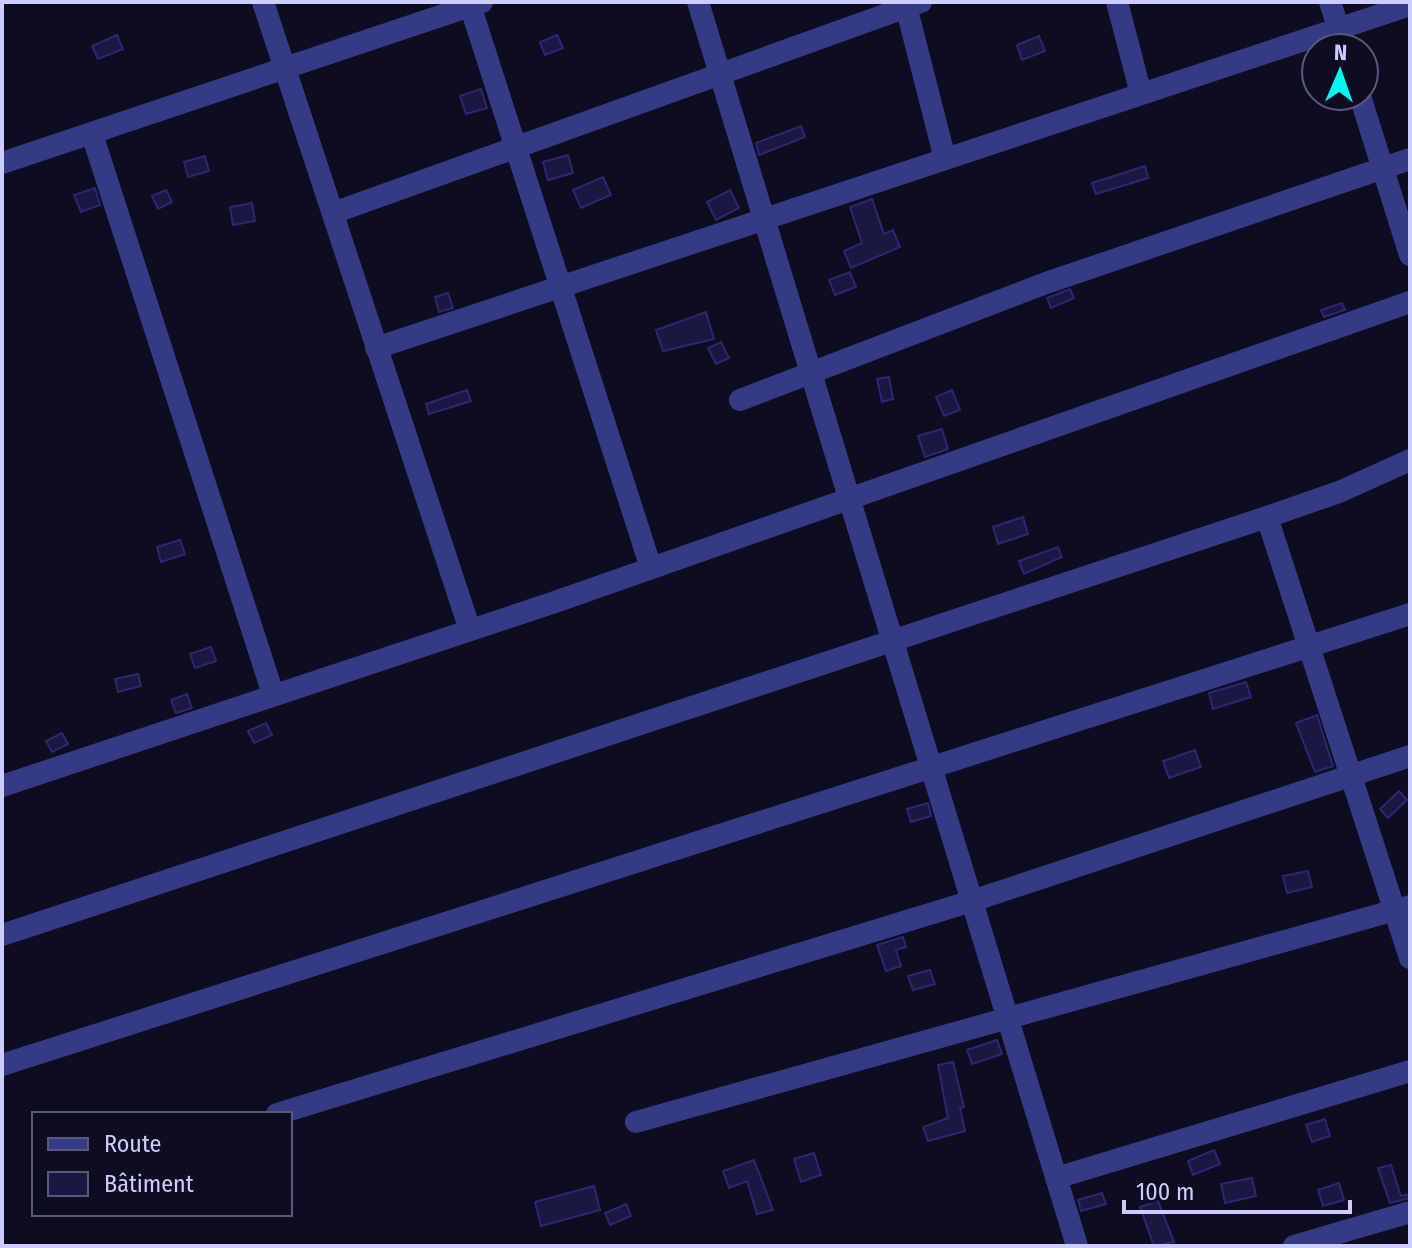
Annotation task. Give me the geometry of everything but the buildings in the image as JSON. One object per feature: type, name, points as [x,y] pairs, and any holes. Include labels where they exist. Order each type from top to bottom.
[{"type":"street","points":[[263,2],[470,630]]},
{"type":"street","points":[[698,2],[1077,1246]]},
{"type":"street","points":[[1117,2],[1141,94]]},
{"type":"street","points":[[1330,2],[1340,32]]},
{"type":"street","points":[[2,163],[474,3],[651,568]]},
{"type":"street","points":[[333,213],[911,4],[945,159]]},
{"type":"street","points":[[1354,32],[1410,5]]},
{"type":"street","points":[[376,348],[1141,94],[1300,50]]},
{"type":"street","points":[[1365,112],[1410,255]]},
{"type":"street","points":[[92,134],[273,694]]},
{"type":"street","points":[[740,400],[1046,283],[1410,159]]},
{"type":"street","points":[[2,786],[651,568],[1410,302]]},
{"type":"street","points":[[2,935],[1267,517],[1339,492],[1410,460]]},
{"type":"street","points":[[1267,517],[1350,773],[1402,908],[1410,958]]},
{"type":"street","points":[[2,1065],[1410,614]]},
{"type":"street","points":[[284,1112],[972,901],[1350,773],[1410,756]]},
{"type":"street","points":[[636,1122],[1402,908]]},
{"type":"street","points":[[1056,1178],[1410,1071]]},
{"type":"street","points":[[1294,1246],[1410,1212]]}]
